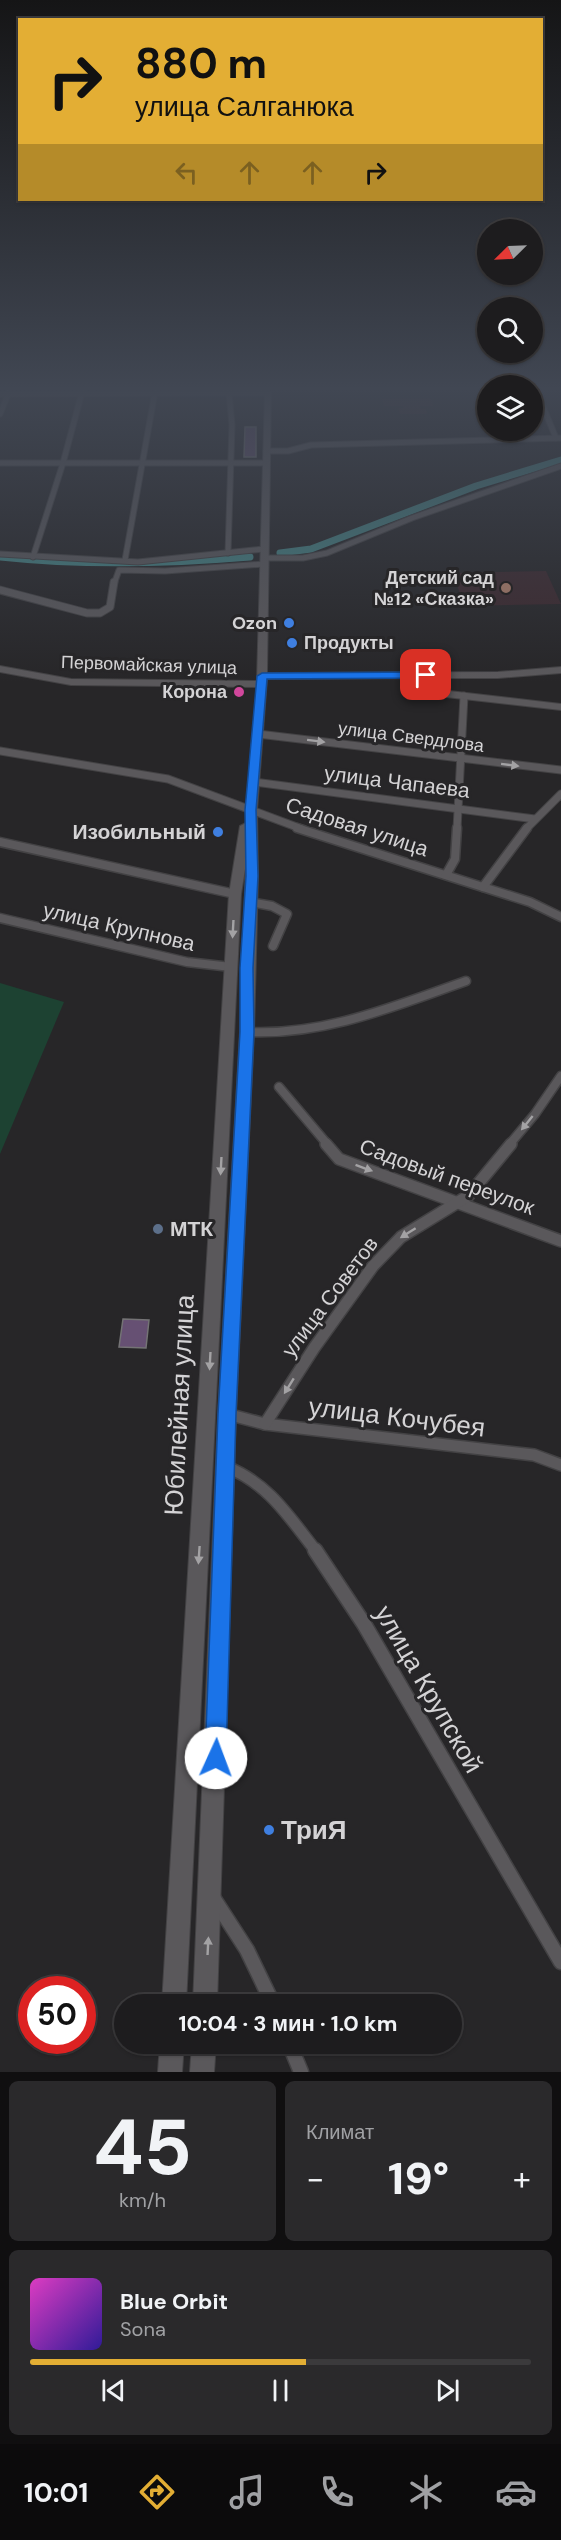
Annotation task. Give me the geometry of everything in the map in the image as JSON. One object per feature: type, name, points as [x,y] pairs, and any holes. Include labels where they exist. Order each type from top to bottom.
[{"type":"main road","name":"Юбилейная улица","points":[[175,1994],[231,967],[243,898],[262,680],[265,489]]},
{"type":"main road","name":"Первомайская улица","points":[[0,669],[71,682],[498,675],[561,670]]},
{"type":"main road","points":[[426,675],[438,691],[561,707]]},
{"type":"main road","name":"Юбилейная улица","points":[[206,1994],[227,1467],[227,1414],[247,1032],[243,898]]},
{"type":"main road","points":[[223,1134],[242,1134]]},
{"type":"main road","points":[[207,1414],[227,1414]]},
{"type":"main road","points":[[170,2072],[171,2054]]},
{"type":"main road","points":[[202,2072],[203,2054]]},
{"type":"street","points":[[33,557],[55,489]]},
{"type":"street","points":[[125,560],[137,489]]},
{"type":"street","points":[[228,553],[229,489]]},
{"type":"street","points":[[0,554],[154,562],[228,553],[303,558],[327,553],[421,514],[495,489]]},
{"type":"street","points":[[0,590],[87,613],[100,613],[110,606],[115,576],[119,570],[165,571],[264,557]]},
{"type":"street","points":[[446,875],[455,859],[464,696]]},
{"type":"street","name":"улица Свердлова","points":[[258,734],[561,770]]},
{"type":"street","name":"Садовая улица","points":[[0,752],[168,779],[291,826],[530,902],[561,916]]},
{"type":"street","name":"улица Чапаева","points":[[254,782],[535,819]]},
{"type":"street","points":[[483,887],[505,853],[561,794]]},
{"type":"street","points":[[0,843],[272,906],[287,914],[273,946]]},
{"type":"street","name":"улица Крупнова","points":[[0,918],[187,962],[231,967]]},
{"type":"street","points":[[247,1032],[264,1034],[304,1031],[466,981]]},
{"type":"street","name":"улица Советов","points":[[265,1425],[314,1348],[373,1266],[401,1237],[468,1196],[527,1123],[561,1076]]},
{"type":"street","name":"Садовый переулок","points":[[279,1087],[339,1159],[561,1241]]},
{"type":"street","name":"улица Кочубея","points":[[227,1414],[265,1425],[534,1455],[561,1465]]},
{"type":"street","name":"улица Крупской","points":[[227,1467],[247,1475],[268,1491],[316,1551],[364,1624],[561,1962]]},
{"type":"street","points":[[211,1895],[254,1959],[269,1994]]},
{"type":"street","points":[[294,2054],[302,2072]]},
{"type":"shaded area","name":"Детский сад №12 «Сказка»","points":[[546,571],[561,604],[464,606],[453,573]]},
{"type":"green space","points":[[0,983],[64,1002],[0,1154]]},
{"type":"building","points":[[123,1319],[149,1320],[146,1348],[119,1347]]},
{"type":"waterway","points":[[280,553],[311,549],[469,489]]},
{"type":"waterway","points":[[0,557],[63,562],[125,563],[250,557]]},
{"type":"place","name":"Детский сад №12 «Сказка»","points":[[506,588]]},
{"type":"place","name":"Ozon","points":[[289,623]]},
{"type":"place","name":"Продукты","points":[[292,643]]},
{"type":"place","name":"Корона","points":[[239,692]]},
{"type":"place","name":"Изобильный","points":[[218,832]]},
{"type":"place","name":"МТК","points":[[158,1229]]},
{"type":"place","name":"ТриЯ","points":[[269,1830]]},
{"type":"route","points":[[216,1758],[227,1414],[242,1166],[247,1032],[247,968],[252,876],[251,810],[262,676],[426,675]]}]
